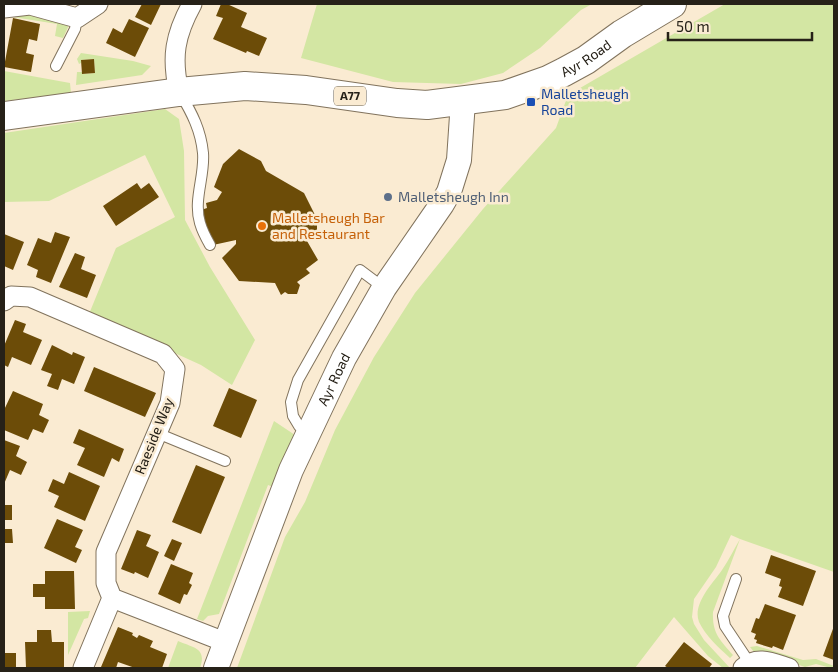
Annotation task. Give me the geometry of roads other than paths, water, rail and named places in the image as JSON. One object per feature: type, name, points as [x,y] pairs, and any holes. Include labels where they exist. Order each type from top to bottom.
[{"type":"main road","name":"Ayr Road","points":[[4,116],[179,92],[245,86],[306,90],[397,103],[427,105],[505,95],[548,80],[586,60],[622,34],[672,4]]},
{"type":"street","points":[[4,8],[30,5],[77,18],[98,4]]},
{"type":"street","points":[[179,92],[174,56],[177,38],[184,18],[192,4]]},
{"type":"street","name":"Ayr Road","points":[[216,668],[291,470],[344,358],[384,288],[449,192],[459,160],[463,101]]},
{"type":"street","name":"Raeside Way","points":[[4,301],[11,296],[30,297],[163,354],[175,369],[170,403],[106,552],[106,583],[112,598]]},
{"type":"street","points":[[83,668],[112,598],[225,642]]},
{"type":"street","points":[[746,665],[760,661],[789,668]]},
{"type":"lane","points":[[56,66],[76,29],[77,18]]},
{"type":"lane","points":[[179,92],[190,110],[200,136],[203,168],[198,212],[200,224],[210,244]]},
{"type":"lane","points":[[308,436],[293,416],[291,402],[298,380],[360,270],[384,288]]},
{"type":"lane","points":[[157,433],[225,461]]},
{"type":"lane","points":[[736,579],[723,616],[725,626],[746,665]]},
{"type":"place","name":"Malletsheugh Road","points":[[531,102]]},
{"type":"place","name":"Malletsheugh Inn","points":[[388,197]]},
{"type":"place","name":"Malletsheugh Bar and Restaurant","points":[[262,226]]}]
